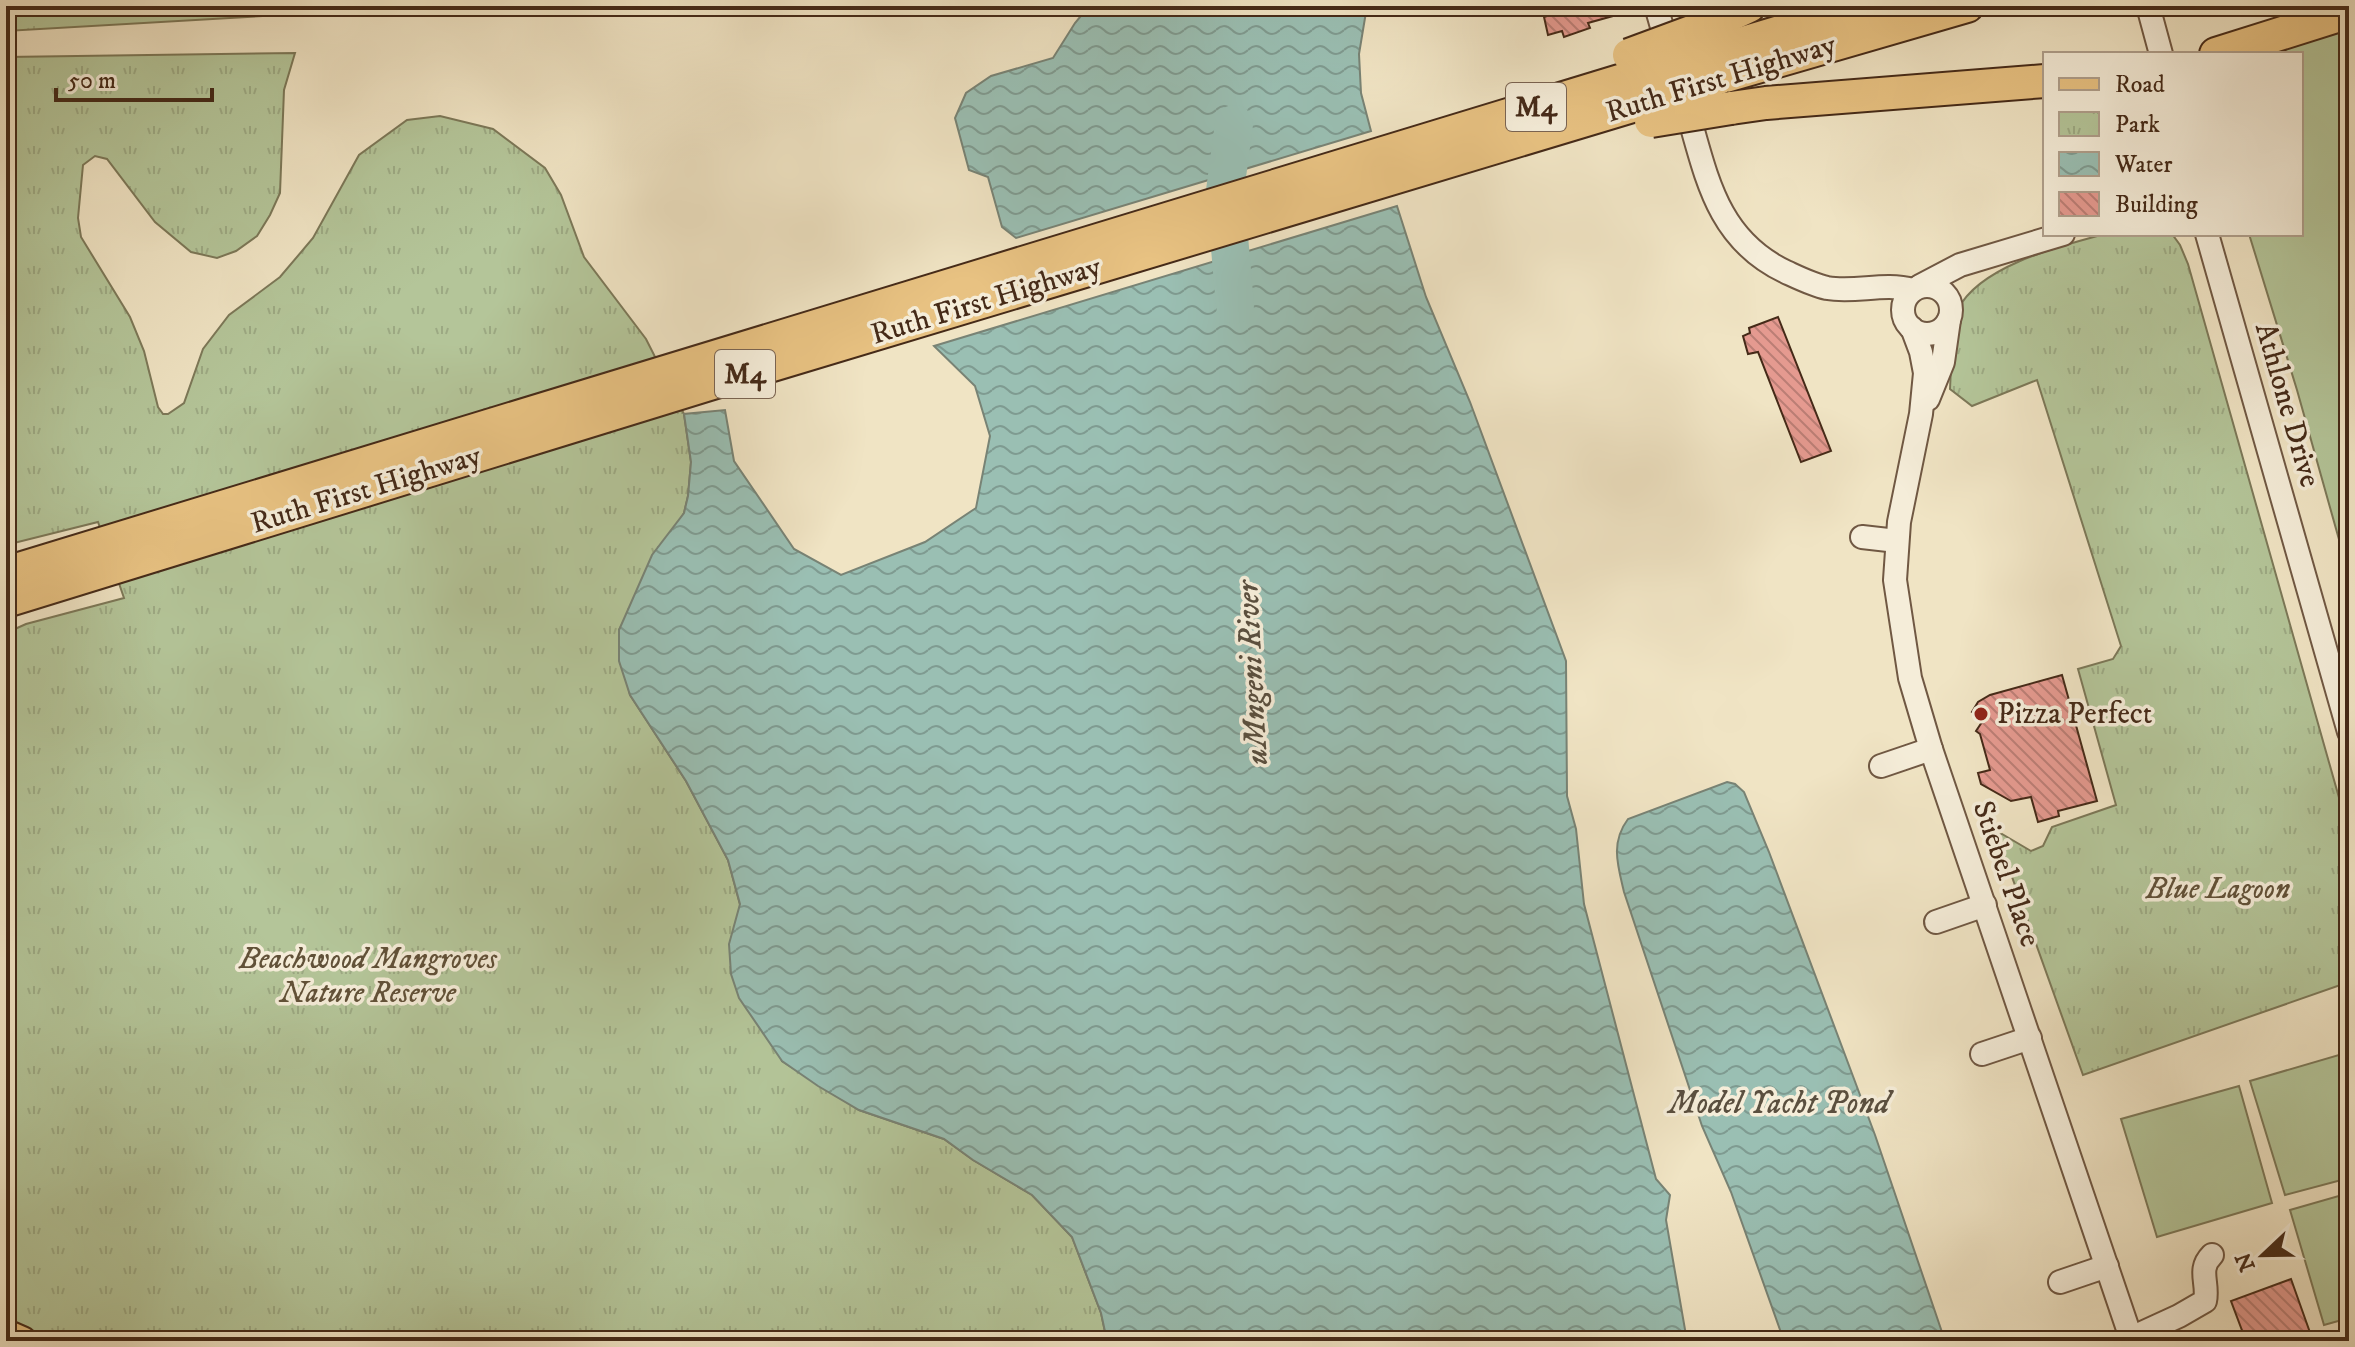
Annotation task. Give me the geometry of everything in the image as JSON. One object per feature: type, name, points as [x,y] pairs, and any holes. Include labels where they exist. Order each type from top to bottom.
[{"type":"highway","points":[[1711,53],[1749,6]]},
{"type":"highway","name":"Ruth First Highway","points":[[20,583],[1449,143],[1639,89],[1711,53],[1866,6]]},
{"type":"highway","name":"Ruth First Highway","points":[[1711,53],[1967,6]]},
{"type":"highway","points":[[2222,52],[2349,12]]},
{"type":"highway","points":[[1449,143],[1639,89],[1731,108],[2043,81]]},
{"type":"main road","points":[[6,1334],[22,1341]]},
{"type":"street","points":[[1656,6],[1711,189],[1741,241],[1775,266],[1826,287],[1852,290],[1933,286],[1940,289],[1949,311]]},
{"type":"street","points":[[2148,6],[2160,52]]},
{"type":"street","points":[[1982,258],[1966,274],[1944,327],[1928,334],[1912,328],[1903,309],[1908,295],[1916,288],[1942,273],[1982,258],[2056,236]]},
{"type":"street","name":"Athlone Drive","points":[[2208,236],[2349,732]]},
{"type":"street","name":"Stiebel Place","points":[[1921,414],[1943,362],[1949,311]]},
{"type":"street","name":"Stiebel Place","points":[[1912,328],[1924,362],[1921,414],[1904,490],[1895,580],[1910,679],[2132,1340]]},
{"type":"street","points":[[1862,537],[1897,541]]},
{"type":"street","points":[[1881,766],[1931,749]]},
{"type":"street","points":[[1936,922],[1985,905]]},
{"type":"street","points":[[1982,1054],[2030,1038]]},
{"type":"street","points":[[2132,1340],[2199,1307],[2205,1301],[2202,1270],[2212,1255]]},
{"type":"street","points":[[2060,1282],[2107,1266]]},
{"type":"green space","points":[[6,6],[329,6],[331,12],[6,31]]},
{"type":"green space","points":[[2349,27],[2349,575],[2250,236],[2303,236],[2303,52],[2268,52]]},
{"type":"green space","name":"Beachwood Mangroves Nature Reserve","points":[[295,53],[284,90],[280,193],[257,236],[236,251],[217,258],[191,252],[155,222],[107,159],[95,156],[83,165],[78,218],[81,237],[130,317],[144,351],[158,407],[163,414],[168,414],[184,403],[203,349],[229,315],[280,277],[313,238],[359,155],[407,120],[440,116],[493,129],[545,168],[561,195],[584,257],[646,339],[684,414],[691,462],[684,513],[619,630],[630,695],[686,781],[728,860],[782,1061],[859,1110],[944,1139],[1032,1195],[1072,1237],[1101,1313],[1107,1341],[52,1341],[6,1325],[6,633],[26,624],[124,598],[98,522],[6,545],[6,57]]},
{"type":"green space","name":"Blue Lagoon","points":[[2098,236],[2173,236],[2180,245],[2188,264],[2349,833],[2349,982],[2083,1075],[1997,835],[2002,834],[2031,851],[2043,846],[2052,827],[2116,805],[2078,669],[2113,659],[2121,646],[2037,380],[1972,406],[1950,389],[1956,315],[1969,294],[2003,269]]},
{"type":"green space","points":[[2349,1052],[2349,1178],[2285,1195],[2250,1081]]},
{"type":"green space","points":[[2239,1086],[2272,1203],[2157,1237],[2121,1119]]},
{"type":"green space","points":[[2349,1193],[2349,1318],[2324,1325],[2290,1210]]},
{"type":"water","points":[[1089,6],[1367,6],[1359,54],[1361,93],[1371,131],[1016,238],[1002,227],[988,177],[969,170],[955,118],[966,93],[991,76],[1053,58]]},
{"type":"water","points":[[1397,206],[1426,297],[1470,402],[1566,661],[1567,796],[1576,829],[1584,904],[1656,1179],[1670,1195],[1666,1220],[1687,1341],[1107,1341],[1101,1313],[1072,1237],[1032,1195],[944,1139],[859,1110],[782,1061],[739,998],[731,974],[729,944],[740,904],[728,860],[686,781],[630,695],[619,661],[619,630],[652,555],[684,513],[691,462],[684,414],[725,410],[734,461],[794,549],[841,575],[925,542],[976,508],[990,436],[975,386],[934,346]]},
{"type":"water","name":"Model Yacht Pond","points":[[1727,782],[1744,792],[1769,852],[1875,1135],[1945,1341],[1784,1341],[1731,1192],[1702,1126],[1624,892],[1618,864],[1619,837],[1628,819]]},
{"type":"building","points":[[1564,6],[1630,6],[1631,11],[1588,23],[1590,28],[1564,37],[1562,31],[1548,35],[1544,17]]},
{"type":"building","points":[[1778,317],[1831,451],[1801,462],[1758,352],[1748,354],[1743,336],[1750,333],[1749,328]]},
{"type":"building","points":[[2062,675],[2097,801],[2058,811],[2059,816],[2038,822],[2031,797],[2011,801],[1981,784],[1978,773],[1990,770],[1980,734],[1976,731],[1984,719],[1972,712],[1978,702],[1990,695]]},
{"type":"building","points":[[2291,1279],[2313,1341],[2246,1341],[2231,1301]]},
{"type":"waterway","name":"uMngeni River","points":[[1234,124],[1225,191],[1235,305]]},
{"type":"place","name":"Pizza Perfect","points":[[1981,714]]}]
